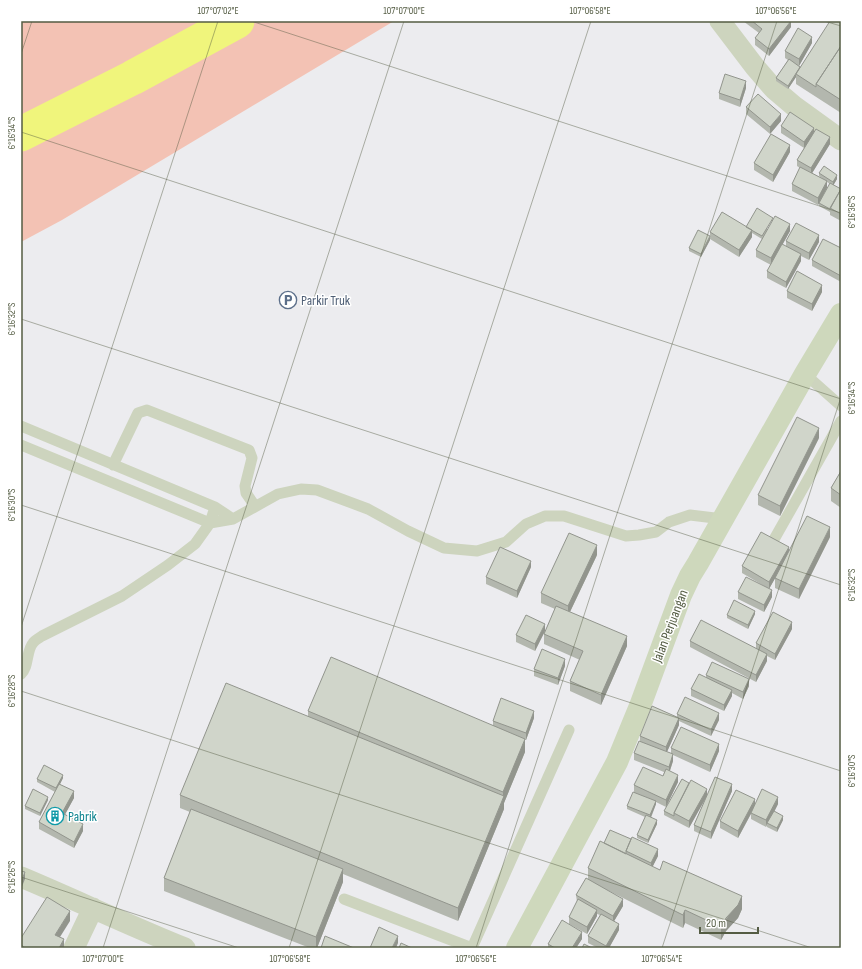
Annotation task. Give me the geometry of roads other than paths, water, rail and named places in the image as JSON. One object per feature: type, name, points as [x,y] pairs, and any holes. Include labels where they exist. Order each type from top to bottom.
[{"type":"street","points":[[720,21],[774,89],[794,106],[841,140]]},
{"type":"street","name":"Jalan Perjuangan","points":[[517,948],[617,762],[640,706],[681,595],[690,576],[723,519],[809,359],[841,314]]},
{"type":"street","points":[[21,877],[145,932],[185,948]]},
{"type":"street","points":[[74,948],[93,908]]},
{"type":"lane","points":[[809,359],[841,406]]},
{"type":"lane","points":[[113,464],[138,412],[147,410],[249,450],[252,458],[245,486],[246,493],[255,506]]},
{"type":"lane","points":[[772,543],[841,421]]},
{"type":"lane","points":[[21,426],[215,507],[233,519]]},
{"type":"lane","points":[[21,445],[210,523],[233,519],[278,494],[301,489],[316,490],[368,509],[408,531],[444,548],[477,551],[506,542],[526,524],[545,516],[564,516],[626,536],[656,532],[669,522],[690,516],[723,519]]},
{"type":"lane","points":[[21,674],[24,672],[33,643],[42,636],[122,596],[168,565],[195,544],[210,523],[215,507]]},
{"type":"lane","points":[[344,900],[472,948],[570,730]]},
{"type":"waterway","points":[[21,134],[132,78],[237,21]]},
{"type":"place","name":"Parkir Truk","points":[[288,300]]},
{"type":"place","name":"Pabrik","points":[[55,816]]}]
